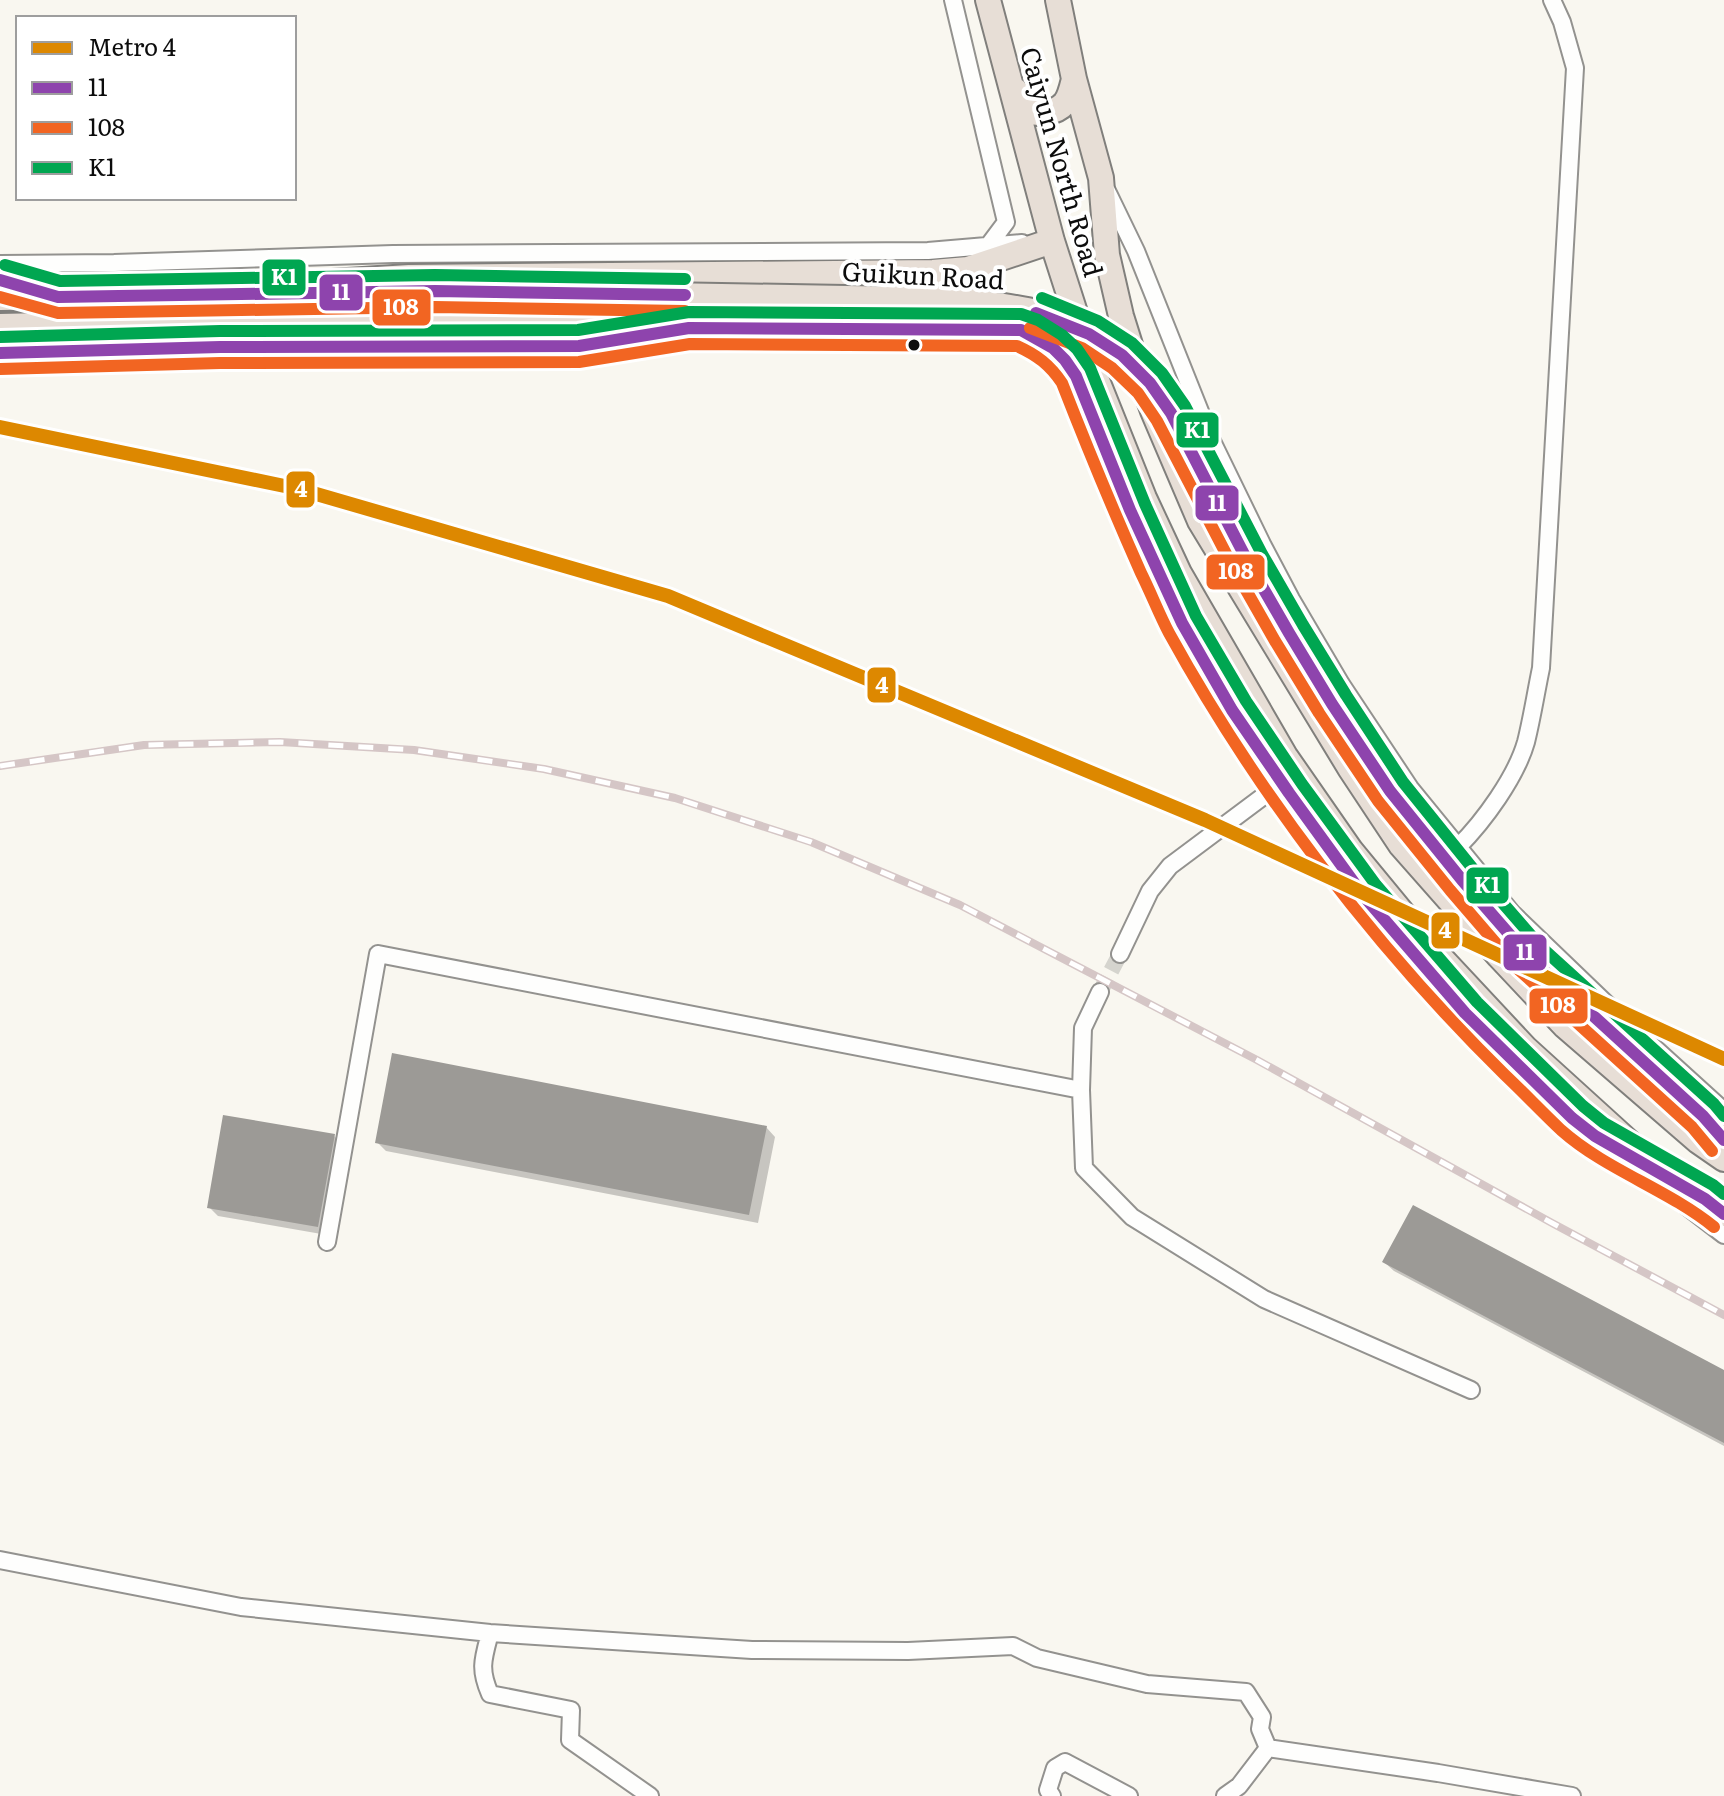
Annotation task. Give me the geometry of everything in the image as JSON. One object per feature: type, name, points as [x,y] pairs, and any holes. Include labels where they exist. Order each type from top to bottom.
[{"type":"highway","name":"Caiyun North Road","points":[[988,0],[1052,241],[1096,378],[1144,498],[1179,573],[1285,756],[1351,851],[1426,942],[1602,1130],[1634,1147],[1706,1207]]},
{"type":"highway","name":"Caiyun North Road","points":[[1058,0],[1074,79],[1101,178],[1107,255],[1121,316],[1153,411],[1200,521],[1302,691],[1401,845],[1565,1026],[1698,1141],[1724,1159]]},
{"type":"highway","points":[[1005,70],[1022,106],[1035,113],[1049,113],[1064,104],[1074,79]]},
{"type":"highway","points":[[101,297],[409,277],[933,272],[968,269],[1052,241]]},
{"type":"highway","points":[[957,328],[979,315],[987,300],[984,282],[978,274],[968,269]]},
{"type":"highway","points":[[0,280],[58,297]]},
{"type":"highway","name":"Guikun Road","points":[[0,298],[435,291],[959,300],[1038,313],[1089,334],[1122,355],[1150,383],[1171,413],[1248,562],[1332,704],[1390,791],[1530,958],[1703,1116],[1724,1140]]},
{"type":"highway","name":"Guikun Road","points":[[0,326],[220,321],[689,328],[957,328],[1081,332]]},
{"type":"highway","points":[[1076,376],[1081,332]]},
{"type":"highway","points":[[1602,1130],[1706,1207]]},
{"type":"street","points":[[953,0],[1006,222],[988,246]]},
{"type":"street","points":[[1458,847],[1505,787],[1525,745],[1541,668],[1575,68],[1562,22],[1552,0]]},
{"type":"street","points":[[1101,178],[1136,251],[1211,439],[1291,599],[1341,684],[1410,788],[1512,913],[1724,1111]]},
{"type":"street","points":[[0,264],[393,254],[928,251],[1052,241]]},
{"type":"street","points":[[0,353],[236,347],[579,346],[689,328]]},
{"type":"street","points":[[1021,330],[1042,339],[1067,360],[1182,623],[1232,710],[1281,783],[1363,895],[1465,1013],[1572,1118],[1602,1130]]},
{"type":"street","points":[[1120,954],[1150,891],[1170,866],[1281,783]]},
{"type":"street","points":[[327,1242],[378,954],[1081,1090]]},
{"type":"street","points":[[1100,992],[1083,1028],[1081,1090],[1084,1168],[1132,1217],[1264,1299],[1471,1390]]},
{"type":"street","points":[[1706,1207],[1724,1235]]},
{"type":"street","points":[[0,1560],[241,1607],[490,1633],[752,1650],[908,1651],[1013,1646],[1037,1658],[1147,1684],[1246,1692],[1262,1717],[1260,1729],[1268,1748]]},
{"type":"street","points":[[490,1633],[483,1664],[483,1678],[490,1694],[571,1710],[570,1740],[650,1796]]},
{"type":"street","points":[[1225,1796],[1239,1786],[1268,1748]]},
{"type":"street","points":[[1268,1748],[1572,1796]]},
{"type":"street","points":[[1052,1796],[1048,1790],[1055,1768],[1065,1762],[1129,1796]]},
{"type":"building","points":[[392,1053],[767,1126],[749,1215],[375,1143]]},
{"type":"building","points":[[223,1115],[335,1134],[318,1227],[207,1208]]},
{"type":"building","points":[[1413,1205],[1724,1370],[1724,1443],[1382,1262]]},
{"type":"tunnel","points":[[1100,992],[1120,954]]},
{"type":"railway","points":[[0,766],[144,745],[280,742],[414,750],[544,769],[675,798],[811,842],[960,905],[1257,1060],[1724,1315]]},
{"type":"metro line","name":"4","points":[[0,427],[299,489],[668,596],[1205,820],[1724,1059]]},
{"type":"transit line","name":"K1","points":[[5,265],[60,281],[435,275],[685,279]]},
{"type":"transit line","name":"11","points":[[0,280],[58,297],[435,291],[685,295]]},
{"type":"transit line","name":"108","points":[[0,297],[58,313],[435,307],[685,311]]},
{"type":"transit line","name":"K1","points":[[1042,298],[1098,321],[1132,343],[1162,373],[1185,406],[1262,554],[1303,625],[1403,782],[1541,947],[1724,1116]]},
{"type":"transit line","name":"K1","points":[[0,337],[220,331],[578,330],[689,312],[1021,314],[1038,320],[1062,335],[1090,368],[1145,504],[1196,616],[1246,701],[1376,885],[1477,1002],[1583,1106],[1604,1123],[1724,1194]]},
{"type":"transit line","name":"11","points":[[1036,313],[1089,334],[1122,355],[1150,383],[1171,413],[1248,562],[1289,633],[1390,791],[1530,958],[1703,1116],[1724,1140]]},
{"type":"transit line","name":"11","points":[[0,353],[220,347],[579,346],[689,328],[1021,330],[1053,348],[1076,376],[1130,510],[1182,623],[1232,710],[1363,895],[1465,1013],[1572,1118],[1595,1136],[1705,1199],[1724,1214]]},
{"type":"transit line","name":"108","points":[[1030,328],[1082,348],[1112,368],[1138,393],[1157,421],[1275,641],[1378,801],[1518,969],[1692,1127],[1712,1151]]},
{"type":"transit line","name":"108","points":[[0,369],[220,363],[579,362],[690,344],[1017,346],[1024,349],[1048,366],[1062,383],[1141,573],[1169,633],[1203,693],[1240,752],[1321,866],[1457,1026],[1561,1130],[1597,1157],[1677,1201],[1714,1227]]}]
